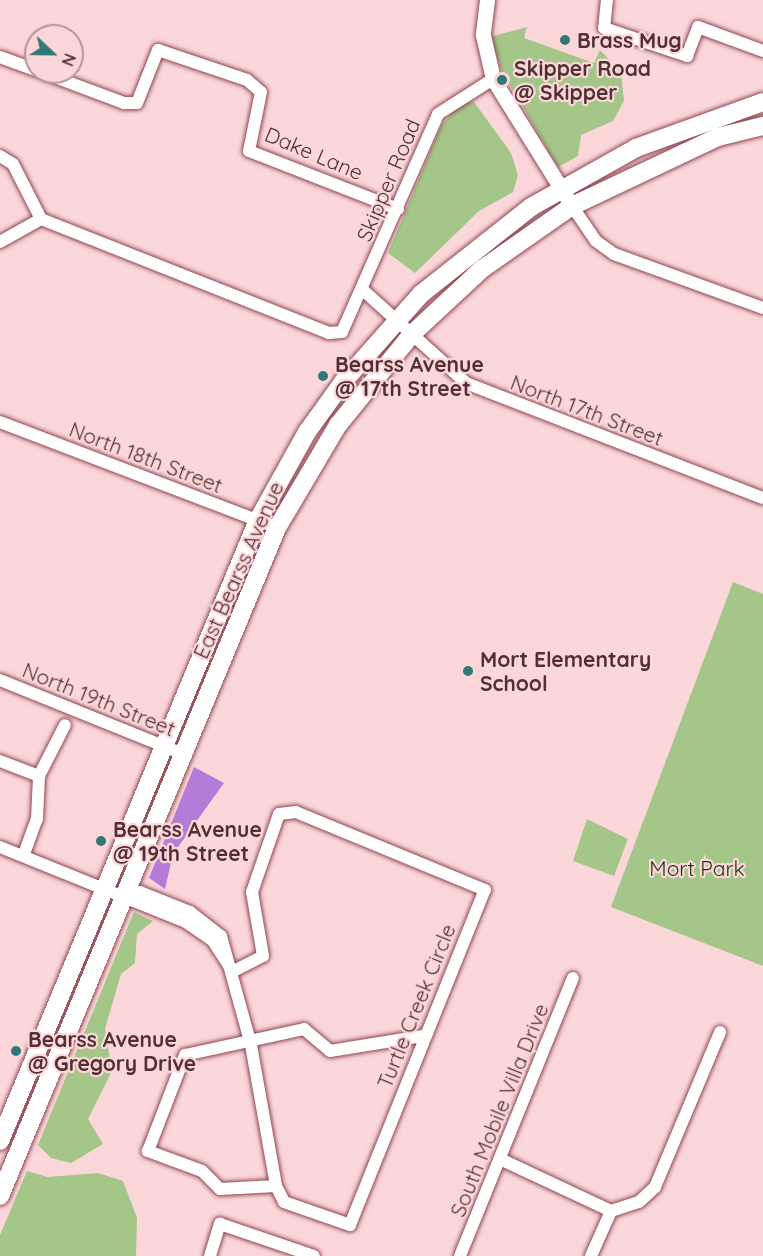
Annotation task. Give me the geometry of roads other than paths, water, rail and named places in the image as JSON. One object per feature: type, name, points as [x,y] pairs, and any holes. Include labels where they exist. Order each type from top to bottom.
[{"type":"main road","name":"East Bearss Avenue","points":[[0,1141],[162,746],[258,520],[307,432],[395,319],[490,235],[561,189],[636,148],[763,102]]},
{"type":"main road","name":"East Bearss Avenue","points":[[0,1196],[277,528],[325,446],[412,334],[482,269],[572,206],[718,138],[763,126]]},
{"type":"main road","points":[[307,432],[325,446]]},
{"type":"main road","points":[[189,684],[208,692]]},
{"type":"main road","points":[[20,1092],[39,1101]]},
{"type":"street","points":[[487,0],[483,35],[493,79],[596,241],[614,254],[763,308]]},
{"type":"street","points":[[608,0],[604,28],[687,56],[698,27],[763,51]]},
{"type":"street","name":"Dake Lane","points":[[73,84],[124,103],[137,103],[158,50],[247,80],[261,92],[249,151],[398,209]]},
{"type":"street","points":[[0,57],[24,66]]},
{"type":"street","name":"Skipper Road","points":[[41,219],[329,333],[342,332],[364,291],[438,114],[493,79]]},
{"type":"street","points":[[0,156],[13,164],[41,219],[0,242]]},
{"type":"street","points":[[364,291],[412,334]]},
{"type":"street","name":"North 17th Street","points":[[412,334],[466,383],[489,394],[763,498]]},
{"type":"street","name":"North 18th Street","points":[[0,422],[277,528]]},
{"type":"street","name":"North 19th Street","points":[[0,680],[183,754]]},
{"type":"street","points":[[24,854],[37,819],[39,776],[64,725]]},
{"type":"street","points":[[0,761],[39,776]]},
{"type":"street","name":"Turtle Creek Circle","points":[[234,971],[263,956],[252,892],[279,814],[296,812],[484,890],[423,1036],[350,1225],[284,1202],[276,1186]]},
{"type":"street","points":[[0,846],[125,893],[200,930],[234,971],[251,1045],[276,1186],[220,1189],[202,1171],[148,1151],[186,1055],[234,1043],[251,1045],[304,1029],[330,1051],[423,1036]]},
{"type":"street","name":"South Mobile Villa Drive","points":[[460,1256],[573,978]]},
{"type":"street","points":[[500,1159],[611,1211],[639,1202],[655,1187],[720,1032]]},
{"type":"street","points":[[591,1256],[611,1211]]},
{"type":"street","points":[[210,1256],[220,1224],[314,1256]]},
{"type":"place","name":"Brass Mug","points":[[565,40]]},
{"type":"place","name":"Skipper Road @ Skipper","points":[[502,80]]},
{"type":"place","name":"Bearss Avenue @ 17th Street","points":[[323,376]]},
{"type":"place","name":"Mort Elementary School","points":[[468,671]]},
{"type":"place","name":"Bearss Avenue @ 19th Street","points":[[101,841]]},
{"type":"place","name":"Bearss Avenue @ Gregory Drive","points":[[16,1051]]},
{"type":"park label","name":"Mort Park","points":[[697,868]]}]
